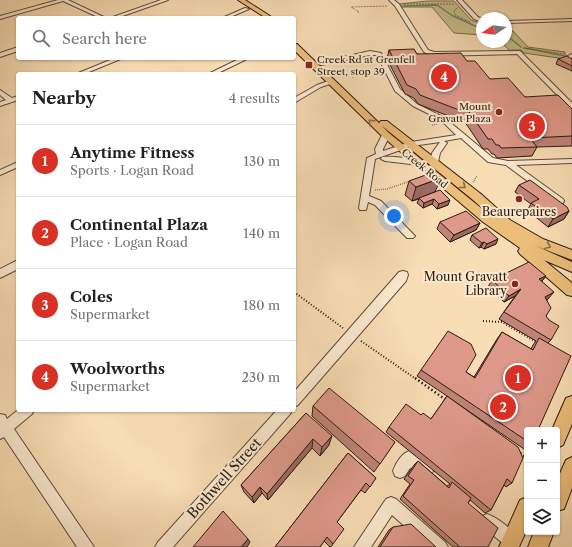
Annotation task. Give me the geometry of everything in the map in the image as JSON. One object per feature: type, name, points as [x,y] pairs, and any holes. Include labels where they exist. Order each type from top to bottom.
[{"type":"main road","points":[[232,0],[258,16]]},
{"type":"main road","points":[[241,0],[267,16]]},
{"type":"main road","name":"Creek Road","points":[[296,40],[377,117],[401,136],[419,163],[492,223],[518,241],[547,257],[572,268]]},
{"type":"main road","name":"Creek Road","points":[[296,48],[386,135],[434,162],[506,223],[539,242],[572,255]]},
{"type":"main road","points":[[518,241],[522,249],[572,291]]},
{"type":"main road","points":[[560,432],[572,404]]},
{"type":"main road","points":[[558,499],[572,466]]},
{"type":"main road","points":[[510,544],[524,514]]},
{"type":"main road","points":[[538,547],[543,535]]},
{"type":"street","points":[[0,18],[64,0],[100,16]]},
{"type":"street","points":[[118,16],[166,0]]},
{"type":"street","points":[[391,0],[397,5],[426,51],[433,54],[518,52],[572,107]]},
{"type":"street","points":[[461,2],[476,16]]},
{"type":"street","points":[[229,16],[248,9]]},
{"type":"street","points":[[512,22],[572,20]]},
{"type":"street","points":[[0,55],[16,50]]},
{"type":"street","points":[[321,63],[370,53],[383,55],[397,90],[415,106],[453,124],[464,138],[491,160],[508,163],[572,161]]},
{"type":"street","points":[[427,60],[480,58]]},
{"type":"street","points":[[84,72],[115,60]]},
{"type":"street","points":[[216,72],[242,60]]},
{"type":"street","points":[[296,100],[319,86],[331,82]]},
{"type":"street","points":[[0,92],[11,100]]},
{"type":"street","points":[[0,104],[16,99]]},
{"type":"street","points":[[434,162],[436,153],[453,124]]},
{"type":"street","points":[[382,157],[379,149],[386,135]]},
{"type":"street","points":[[401,136],[427,141],[444,141]]},
{"type":"street","points":[[408,148],[464,138]]},
{"type":"street","points":[[363,208],[368,168],[371,163],[382,157],[427,141]]},
{"type":"street","points":[[382,157],[419,163]]},
{"type":"street","points":[[508,163],[560,201]]},
{"type":"street","points":[[0,173],[16,165]]},
{"type":"street","points":[[365,198],[378,203],[410,236]]},
{"type":"street","points":[[0,274],[16,265]]},
{"type":"street","points":[[296,399],[353,335],[403,275]]},
{"type":"street","points":[[25,412],[2,427],[86,547]]},
{"type":"street","name":"Bothwell Street","points":[[163,547],[284,412]]},
{"type":"street","points":[[400,471],[409,458],[434,478]]},
{"type":"street","points":[[362,547],[391,504],[440,547]]},
{"type":"street","points":[[477,513],[510,544]]},
{"type":"path","points":[[358,13],[359,12],[351,7],[461,2]]},
{"type":"path","points":[[461,2],[454,13],[472,23]]},
{"type":"path","points":[[518,52],[522,48],[527,47],[572,56]]},
{"type":"path","points":[[352,77],[387,68]]},
{"type":"path","points":[[453,124],[465,120]]},
{"type":"path","points":[[366,189],[387,189],[419,177],[425,177]]},
{"type":"path","points":[[296,293],[452,405]]},
{"type":"path","points":[[483,321],[502,322],[540,345]]},
{"type":"path","points":[[517,451],[524,456]]},
{"type":"shaded area","points":[[428,1],[454,1],[471,20],[476,22],[476,35],[454,33],[432,7],[402,7],[399,4]]},
{"type":"shaded area","points":[[513,31],[528,47],[565,52],[565,54],[572,60],[524,53],[521,50],[509,50],[507,48],[512,48]]},
{"type":"building","name":"Mount Gravatt Plaza","points":[[414,49],[417,54],[461,53],[467,61],[475,61],[490,79],[508,78],[525,97],[558,95],[572,109],[572,136],[530,138],[537,147],[501,148],[499,145],[496,145],[492,139],[488,139],[467,109],[459,110],[420,95],[416,89],[407,85],[389,50]]},
{"type":"building","points":[[567,56],[572,59],[572,66],[558,59]]},
{"type":"building","points":[[434,172],[441,178],[416,187],[409,181]]},
{"type":"building","points":[[530,180],[567,207],[569,211],[553,219],[531,203],[539,199],[519,185]]},
{"type":"building","points":[[440,190],[450,200],[439,204],[434,199],[424,203],[419,198]]},
{"type":"building","points":[[466,211],[480,223],[454,235],[440,222]]},
{"type":"building","points":[[486,228],[498,239],[487,244],[484,242],[482,243],[472,235]]},
{"type":"building","points":[[529,262],[546,276],[539,279],[554,292],[545,297],[551,308],[546,316],[549,320],[559,326],[551,340],[504,312],[521,289],[509,296],[492,280]]},
{"type":"building","points":[[448,331],[471,344],[476,355],[466,372],[475,378],[502,332],[533,350],[539,338],[571,356],[539,427],[524,427],[524,439],[421,370]]},
{"type":"building","points":[[329,388],[395,442],[380,464],[313,406]]},
{"type":"building","points":[[447,396],[518,447],[523,458],[512,483],[507,479],[491,510],[389,427],[406,404],[421,415],[423,413],[431,419]]},
{"type":"building","points":[[306,413],[332,436],[322,447],[313,439],[267,494],[260,487],[252,497],[241,485]]},
{"type":"building","points":[[348,453],[376,478],[370,487],[366,483],[337,522],[344,529],[333,544],[327,537],[320,547],[275,547]]},
{"type":"building","points":[[418,461],[449,488],[452,482],[471,498],[468,503],[498,528],[488,547],[460,547],[403,496],[414,480],[408,476]]},
{"type":"building","points":[[223,511],[248,539],[241,547],[193,547]]},
{"type":"building","points":[[411,524],[436,547],[380,547],[393,527]]},
{"type":"waterway","points":[[403,6],[437,5],[453,16],[476,26]]},
{"type":"waterway","points":[[512,40],[521,47]]},
{"type":"waterway","points":[[525,48],[565,56]]},
{"type":"place","name":"Creek Rd at Grenfell Street, stop 39","points":[[309,65]]},
{"type":"place","name":"Woolworths","points":[[444,77]]},
{"type":"place","name":"Mount Gravatt Plaza","points":[[499,112]]},
{"type":"place","name":"Coles","points":[[532,126]]},
{"type":"place","name":"Beaurepaires","points":[[519,199]]},
{"type":"place","name":"Mount Gravatt Library","points":[[515,284]]},
{"type":"place","name":"Anytime Fitness","points":[[518,378]]},
{"type":"place","name":"Continental Plaza","points":[[503,407]]}]
